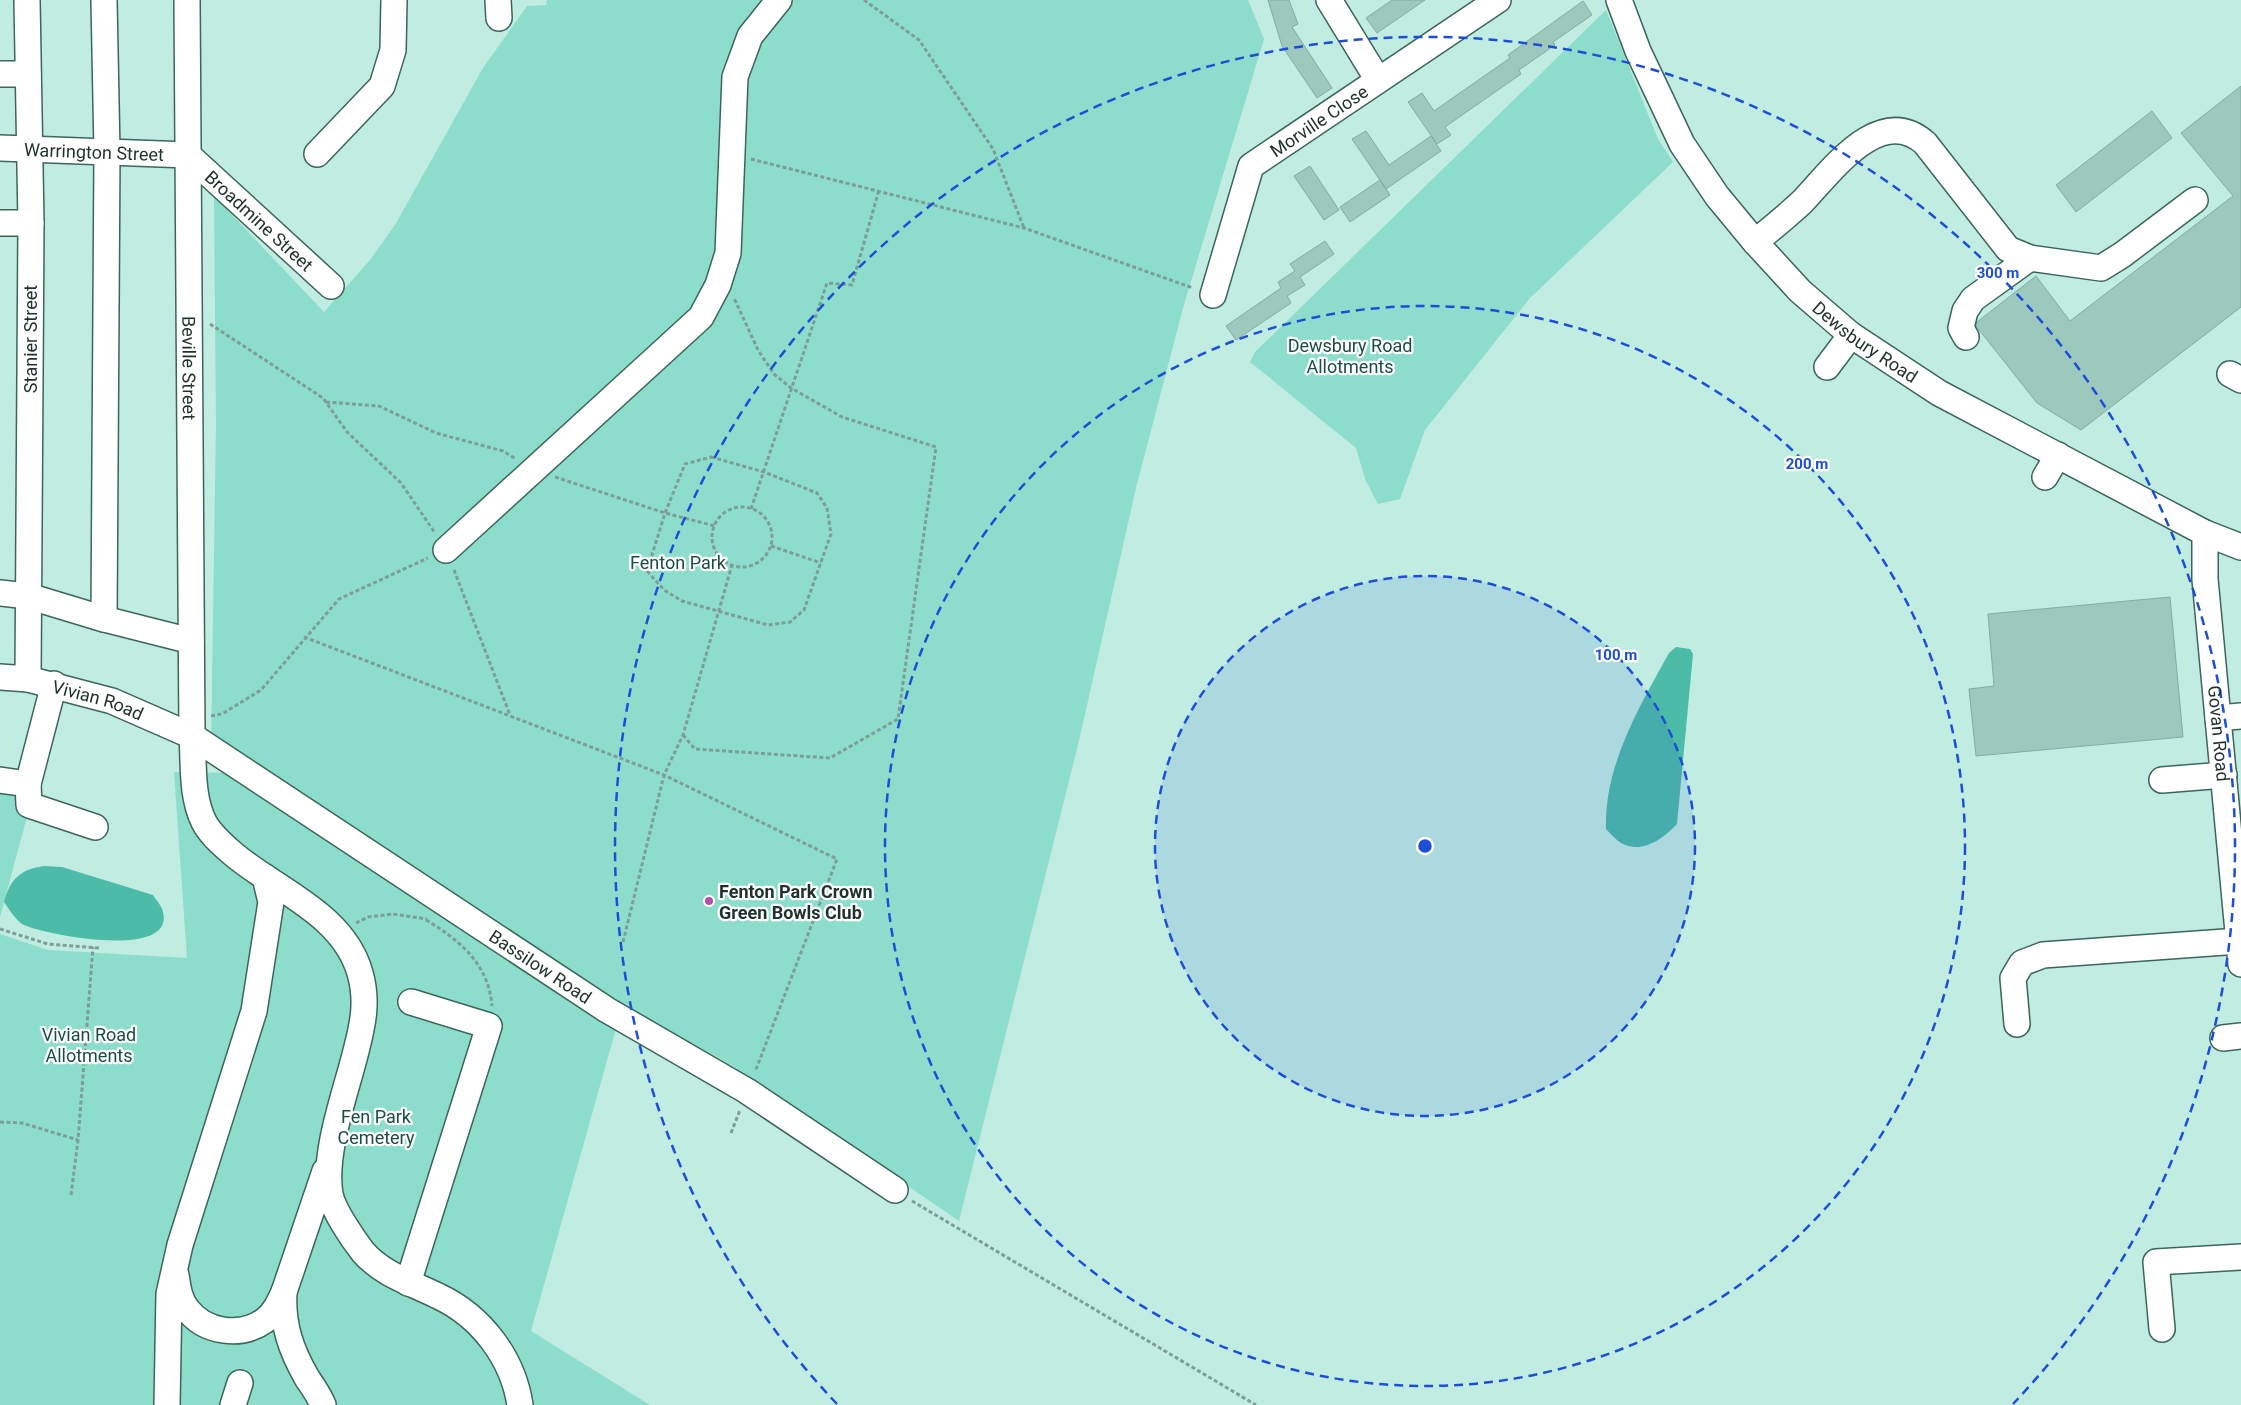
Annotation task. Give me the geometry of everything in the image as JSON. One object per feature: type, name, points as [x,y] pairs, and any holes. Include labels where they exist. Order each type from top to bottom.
[{"type":"street","name":"Stanier Street","points":[[27,0],[28,148],[31,224],[28,678]]},
{"type":"street","points":[[104,0],[107,152],[104,619]]},
{"type":"street","name":"Beville Street","points":[[187,0],[191,641],[192,728],[196,800],[204,823],[219,841],[265,878],[316,913],[336,931],[359,969],[365,990],[365,1017],[329,1159]]},
{"type":"street","points":[[317,154],[382,86],[393,50],[394,0]]},
{"type":"street","points":[[446,550],[701,317],[718,285],[728,253],[735,77],[750,36],[779,0]]},
{"type":"street","points":[[1329,0],[1378,80]]},
{"type":"street","name":"Morville Close","points":[[1213,295],[1252,166],[1498,0]]},
{"type":"street","name":"Dewsbury Road","points":[[1619,0],[1638,51],[1682,144],[1717,196],[1755,242],[1800,291],[1851,335],[1939,393],[2058,455],[2113,497],[2241,547]]},
{"type":"street","points":[[0,74],[28,74]]},
{"type":"street","points":[[1755,242],[1795,209],[1838,162],[1873,136],[1883,132],[1895,131],[1916,136],[1925,143],[2008,249],[2030,258],[2101,268],[2122,255],[2195,200]]},
{"type":"street","name":"Warrington Street","points":[[0,148],[188,155]]},
{"type":"street","name":"Broadmine Street","points":[[188,155],[331,286]]},
{"type":"street","points":[[0,223],[31,224]]},
{"type":"street","points":[[1966,336],[1960,328],[1965,311],[1973,299],[2030,258]]},
{"type":"street","points":[[1827,367],[1851,335]]},
{"type":"street","points":[[2044,477],[2058,455]]},
{"type":"street","name":"Govan Road","points":[[2205,533],[2205,579],[2230,717],[2229,765],[2240,953]]},
{"type":"street","points":[[0,592],[28,596],[104,619],[191,641]]},
{"type":"street","name":"Vivian Road","points":[[0,677],[28,678],[54,684],[192,728]]},
{"type":"street","points":[[54,684],[28,784],[29,805],[96,827]]},
{"type":"street","name":"Bassilow Road","points":[[192,728],[432,909],[747,1091],[895,1190]]},
{"type":"street","points":[[2162,780],[2229,765]]},
{"type":"street","points":[[0,780],[28,784]]},
{"type":"street","points":[[167,1405],[169,1294],[176,1258],[254,1011],[271,902],[265,878]]},
{"type":"street","points":[[2018,1024],[2013,978],[2022,962],[2043,955],[2240,953]]},
{"type":"street","points":[[408,1283],[489,1026],[411,1002]]},
{"type":"street","points":[[176,1258],[178,1292],[186,1308],[198,1321],[214,1329],[231,1332],[248,1329],[264,1320],[276,1308],[284,1292],[329,1159]]},
{"type":"street","points":[[329,1159],[330,1196],[344,1223],[364,1252],[384,1270],[464,1311],[488,1333],[507,1363],[520,1405]]},
{"type":"street","points":[[2162,1329],[2156,1262],[2241,1257]]},
{"type":"street","points":[[284,1292],[283,1311],[286,1335],[294,1356],[323,1405]]},
{"type":"path","points":[[864,0],[919,40],[993,149],[1024,228]]},
{"type":"path","points":[[733,154],[1024,228],[1213,295]]},
{"type":"path","points":[[751,509],[790,388],[827,283],[852,285],[879,190]]},
{"type":"path","points":[[683,735],[695,749],[830,758],[898,719],[936,447],[842,417],[790,388],[774,374],[758,350],[736,306],[732,290]]},
{"type":"path","points":[[189,310],[323,398],[346,432],[402,483],[446,550],[510,716]]},
{"type":"path","points":[[326,402],[379,406],[436,433],[503,451],[534,470],[664,513],[715,526]]},
{"type":"path","points":[[711,457],[764,472],[817,493],[827,508],[831,534],[804,610],[790,622],[768,625],[682,601],[664,590],[646,571],[664,513],[685,464],[711,457]]},
{"type":"path","points":[[734,508],[751,509],[763,515],[769,524],[772,535],[771,546],[763,558],[754,564],[745,567],[732,565],[718,554],[713,540],[715,526],[725,513],[734,508]]},
{"type":"path","points":[[771,546],[820,562]]},
{"type":"path","points":[[192,728],[222,714],[261,690],[304,637],[339,599],[446,550]]},
{"type":"path","points":[[623,942],[664,775],[683,735],[732,565]]},
{"type":"path","points":[[304,637],[664,775],[837,859],[731,1133]]},
{"type":"path","points":[[336,931],[368,918],[432,909],[446,932],[466,949],[482,967],[490,990],[492,1006],[489,1026]]},
{"type":"path","points":[[0,929],[48,944],[99,948]]},
{"type":"path","points":[[71,1195],[78,1140],[93,947]]},
{"type":"path","points":[[0,1122],[22,1123],[78,1140]]},
{"type":"path","points":[[895,1190],[958,1230],[1256,1405]]},
{"type":"green space","name":"Fenton Park","points":[[547,0],[1248,0],[1264,39],[1183,308],[1136,488],[1078,745],[959,1221],[733,1066],[623,1004],[531,1331],[650,1405],[0,1405],[0,934],[48,950],[187,958],[174,772],[228,773],[211,748],[216,424],[214,196],[324,312],[370,260],[395,225],[483,68],[527,6],[546,5]]},
{"type":"green space","name":"Dewsbury Road Allotments","points":[[1606,10],[1658,139],[1673,162],[1530,298],[1425,430],[1400,499],[1378,504],[1365,479],[1356,448],[1250,362],[1255,352]]},
{"type":"green space","points":[[0,788],[22,791],[28,813],[0,917]]},
{"type":"shaded area","points":[[1676,647],[1690,649],[1693,654],[1677,824],[1666,835],[1652,843],[1645,846],[1629,846],[1619,842],[1606,829],[1611,783],[1617,760],[1635,716],[1669,653]]},
{"type":"shaded area","points":[[36,867],[62,867],[153,895],[163,912],[161,927],[149,936],[130,940],[106,940],[57,934],[24,925],[15,918],[4,902],[6,894],[13,881],[23,873]]},
{"type":"building","points":[[1268,0],[1289,0],[1298,24],[1292,27],[1332,88],[1317,98],[1282,46]]},
{"type":"building","points":[[1392,0],[1425,0],[1377,33],[1366,18]]},
{"type":"building","points":[[1583,1],[1592,15],[1553,42],[1555,45],[1519,70],[1521,74],[1445,127],[1451,135],[1437,144],[1408,102],[1422,93],[1434,111],[1510,58],[1508,55]]},
{"type":"building","points":[[2241,86],[2241,307],[2081,430],[2037,403],[1976,326],[1977,322],[2036,276],[2070,321],[2233,196],[2181,133]]},
{"type":"building","points":[[2152,111],[2172,138],[2076,212],[2056,185]]},
{"type":"building","points":[[1366,131],[1389,165],[1431,136],[1441,151],[1386,189],[1352,139]]},
{"type":"building","points":[[1310,166],[1339,210],[1324,220],[1294,176]]},
{"type":"building","points":[[1380,180],[1390,195],[1350,222],[1340,207]]},
{"type":"building","points":[[1325,241],[1334,254],[1300,277],[1305,285],[1287,296],[1291,303],[1236,340],[1226,326],[1281,288],[1278,282],[1295,271],[1290,264]]},
{"type":"building","points":[[2170,597],[2183,737],[1976,756],[1969,689],[1994,686],[1988,614]]},
{"type":"place","name":"Fenton Park Crown Green Bowls Club","points":[[709,901]]},
{"type":"park label","name":"Vivian Road Allotments","points":[[89,1044]]},
{"type":"park label","name":"Fen Park Cemetery","points":[[376,1126]]}]
